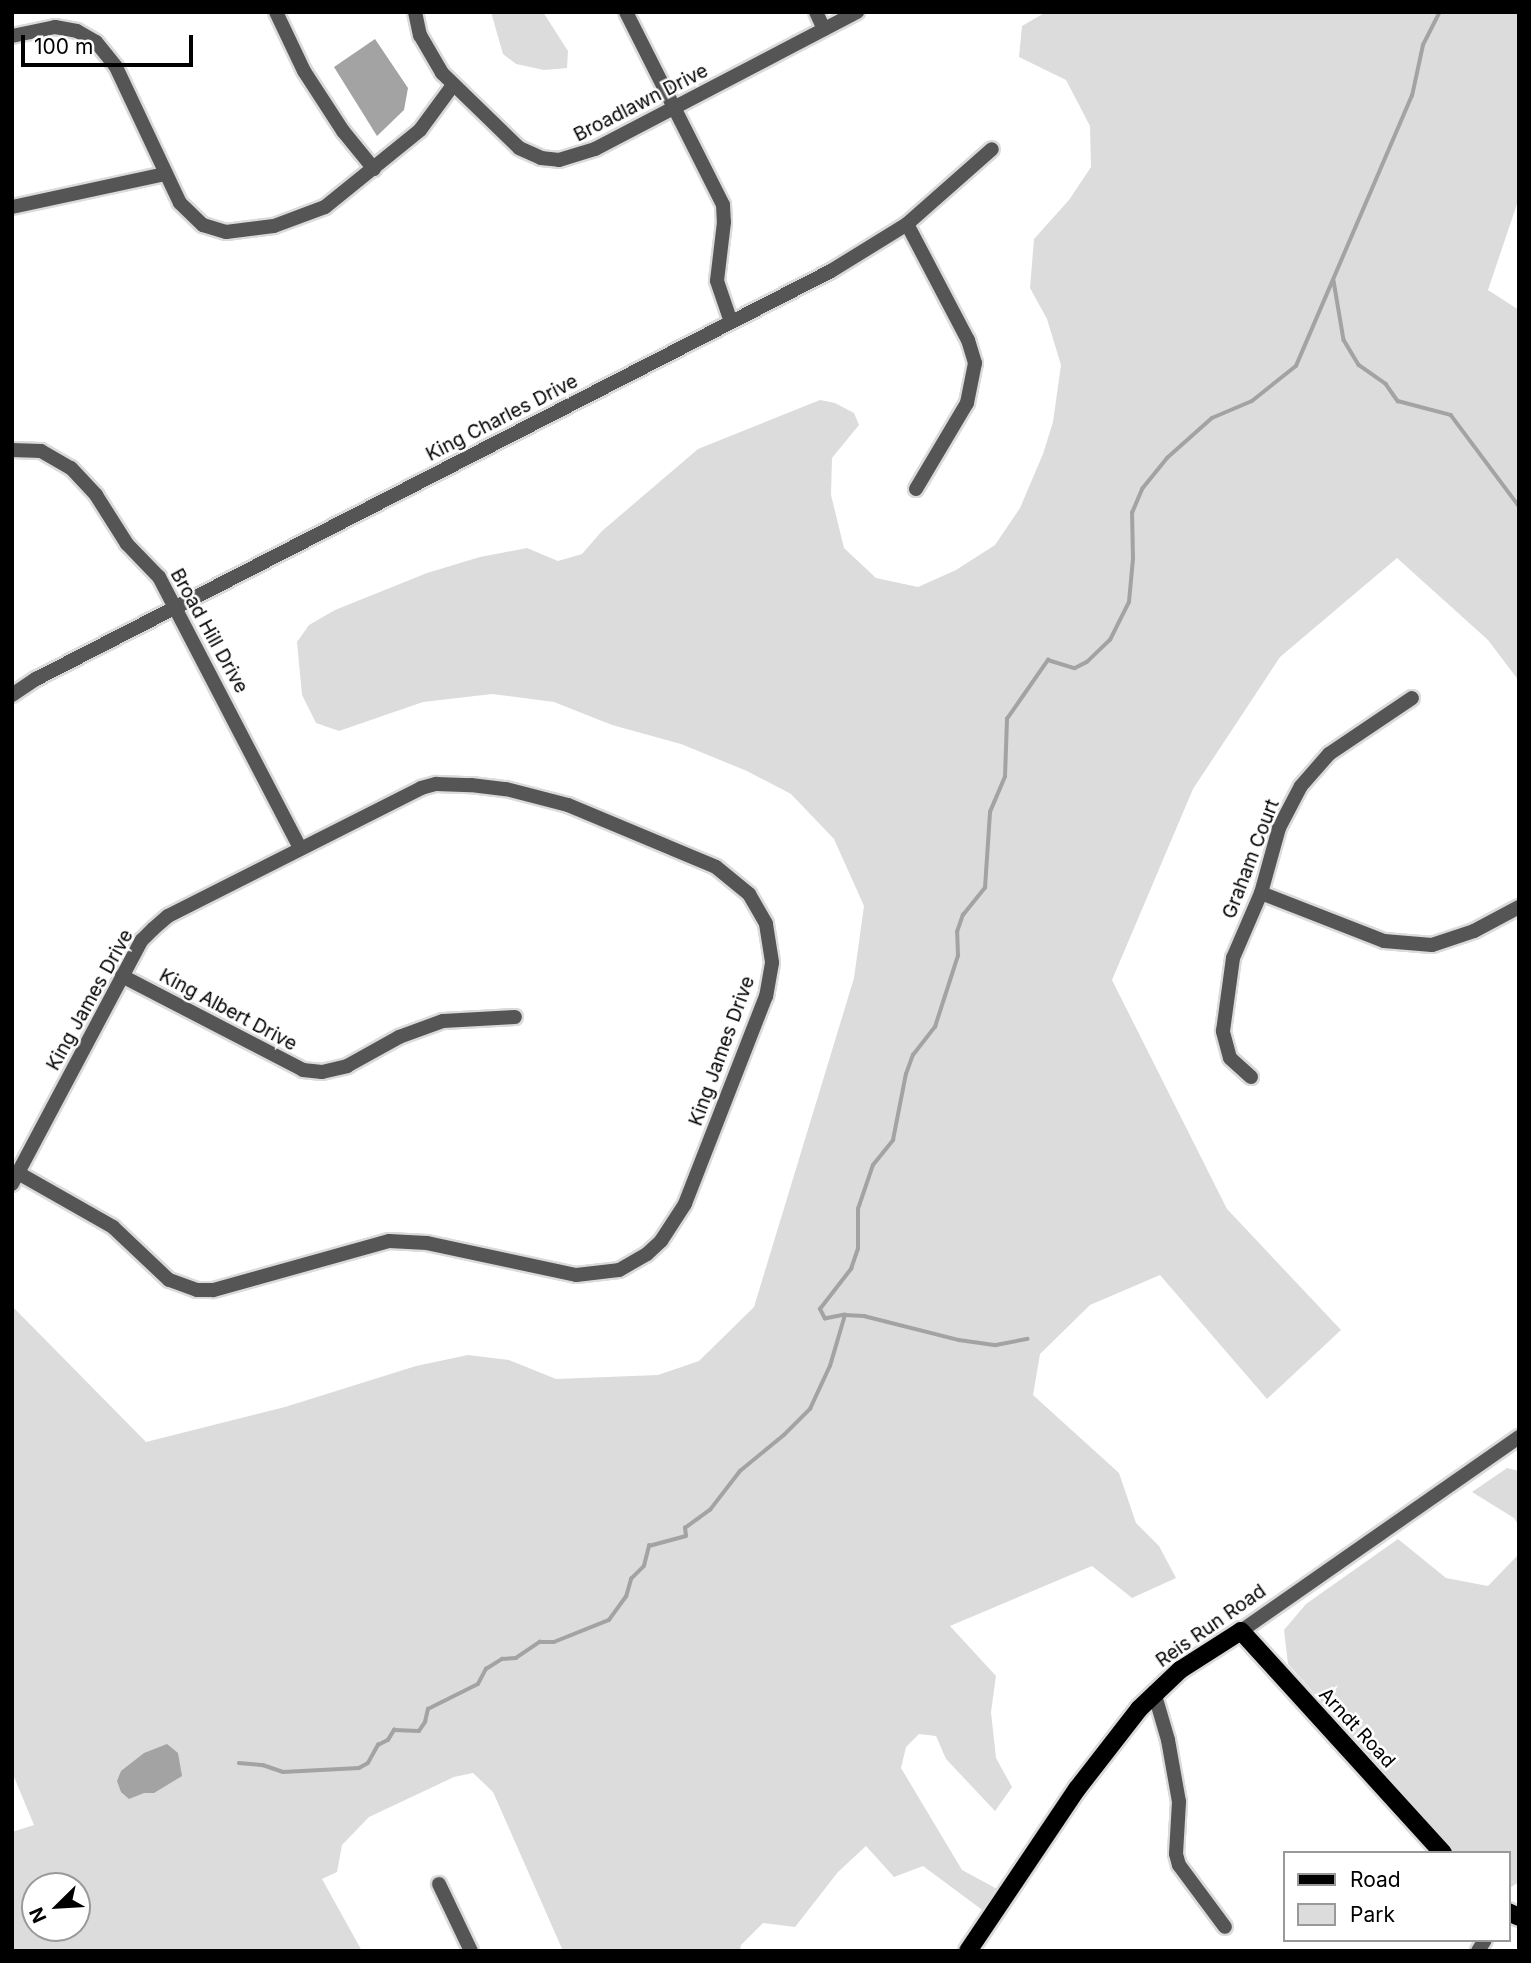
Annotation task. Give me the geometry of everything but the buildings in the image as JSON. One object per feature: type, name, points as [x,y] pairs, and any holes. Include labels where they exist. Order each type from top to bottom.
[{"type":"main road","name":"Reis Run Road","points":[[968,1951],[1077,1789],[1154,1692],[1180,1670],[1241,1631]]},
{"type":"main road","name":"Arndt Road","points":[[1241,1631],[1441,1851]]},
{"type":"street","points":[[276,12],[304,71],[343,131],[374,169]]},
{"type":"street","name":"Broadlawn Drive","points":[[415,12],[424,45],[453,85],[519,148],[549,159],[581,156],[857,12]]},
{"type":"street","points":[[626,12],[723,205],[724,222],[717,281],[731,322]]},
{"type":"street","points":[[816,12],[824,29]]},
{"type":"street","points":[[12,36],[55,27],[77,31],[96,42],[116,67],[164,174],[180,203],[195,219],[226,232],[274,226],[325,207],[374,169],[426,123],[453,85]]},
{"type":"street","name":"King Charles Drive","points":[[12,695],[36,679],[831,271],[906,224],[992,149]]},
{"type":"street","points":[[12,207],[164,174]]},
{"type":"street","points":[[906,224],[968,340],[975,363],[967,403],[916,489]]},
{"type":"street","name":"Broad Hill Drive","points":[[12,450],[41,452],[57,458],[83,479],[117,531],[159,578],[177,607],[300,848]]},
{"type":"street","name":"Graham Court","points":[[1251,1077],[1230,1058],[1223,1031],[1233,958],[1261,893],[1279,828],[1301,786],[1329,754],[1412,698]]},
{"type":"street","name":"King James Drive","points":[[436,784],[506,789],[568,805],[716,867],[749,894],[768,933],[772,963],[770,980],[685,1204],[661,1241],[647,1254],[619,1270],[590,1275],[556,1272],[427,1243],[389,1241],[213,1290],[197,1290],[169,1280],[113,1227],[15,1178],[122,976],[142,940],[168,916],[402,795],[436,784]]},
{"type":"street","points":[[1261,893],[1384,942],[1432,945],[1474,931],[1519,906]]},
{"type":"street","name":"King Albert Drive","points":[[122,976],[303,1070],[322,1072],[347,1066],[405,1034],[443,1021],[515,1017]]},
{"type":"street","name":"Reis Run Road","points":[[1241,1631],[1519,1437]]},
{"type":"street","points":[[1154,1692],[1168,1740],[1179,1802],[1175,1854],[1179,1865],[1225,1927]]},
{"type":"street","points":[[439,1884],[471,1951]]},
{"type":"green space","points":[[491,12],[543,12],[568,51],[567,68],[544,70],[516,64],[503,54]]},
{"type":"green space","points":[[1046,12],[1519,12],[1519,198],[1488,290],[1519,310],[1519,681],[1488,640],[1397,558],[1280,657],[1193,789],[1112,980],[1227,1209],[1341,1330],[1267,1399],[1160,1275],[1090,1305],[1040,1354],[1033,1395],[1119,1473],[1136,1523],[1159,1546],[1176,1578],[1132,1598],[1092,1566],[950,1626],[996,1676],[991,1712],[996,1758],[1012,1787],[995,1811],[946,1759],[936,1736],[919,1734],[906,1747],[901,1768],[962,1870],[999,1890],[985,1912],[923,1866],[894,1877],[866,1846],[838,1872],[795,1927],[763,1923],[741,1945],[740,1951],[563,1951],[493,1792],[473,1773],[454,1777],[369,1817],[342,1845],[337,1872],[322,1879],[362,1951],[12,1951],[12,1832],[34,1825],[12,1772],[12,1306],[146,1442],[285,1407],[416,1366],[468,1355],[509,1360],[556,1379],[658,1375],[699,1361],[754,1307],[854,978],[864,906],[834,839],[791,794],[747,771],[681,744],[612,725],[554,702],[492,694],[423,702],[339,731],[316,723],[302,695],[297,642],[309,625],[335,610],[427,573],[480,557],[527,548],[558,561],[582,554],[602,531],[698,449],[820,400],[835,403],[854,413],[859,425],[832,458],[831,495],[844,548],[876,578],[918,587],[956,570],[995,545],[1020,508],[1043,454],[1053,422],[1061,365],[1047,319],[1030,288],[1034,239],[1069,200],[1091,167],[1090,126],[1066,80],[1019,57],[1022,26]]},
{"type":"green space","points":[[1507,1468],[1519,1471],[1519,1526],[1514,1518],[1472,1492]]},
{"type":"green space","points":[[1398,1539],[1446,1578],[1488,1586],[1519,1554],[1519,1882],[1510,1888],[1510,1851],[1453,1851],[1288,1664],[1284,1630],[1306,1604]]},
{"type":"shaded area","points":[[375,39],[408,88],[404,110],[377,136],[334,67]]},
{"type":"shaded area","points":[[167,1744],[178,1753],[182,1776],[154,1793],[144,1793],[129,1799],[121,1792],[117,1781],[121,1771],[144,1753]]},
{"type":"waterway","points":[[239,1763],[263,1765],[283,1772],[359,1768],[368,1763],[378,1745],[388,1740],[394,1730],[419,1731],[425,1722],[428,1709],[478,1684],[486,1669],[502,1659],[516,1658],[540,1642],[554,1642],[609,1620],[626,1597],[631,1579],[644,1566],[649,1546],[686,1536],[685,1528],[710,1510],[740,1471],[784,1435],[810,1409],[830,1366],[845,1315],[825,1319],[820,1309],[851,1269],[858,1249],[858,1209],[873,1165],[893,1140],[906,1074],[913,1055],[935,1027],[958,956],[957,932],[963,915],[985,888],[990,812],[1005,777],[1007,719],[1048,660],[1075,668],[1087,662],[1110,640],[1129,602],[1133,559],[1132,513],[1142,489],[1167,458],[1212,418],[1252,401],[1296,366],[1412,96],[1423,45],[1440,12]]},
{"type":"waterway","points":[[1334,281],[1344,340],[1359,365],[1386,384],[1398,401],[1451,415],[1519,506]]},
{"type":"waterway","points":[[845,1315],[864,1316],[959,1340],[996,1345],[1027,1339]]}]
